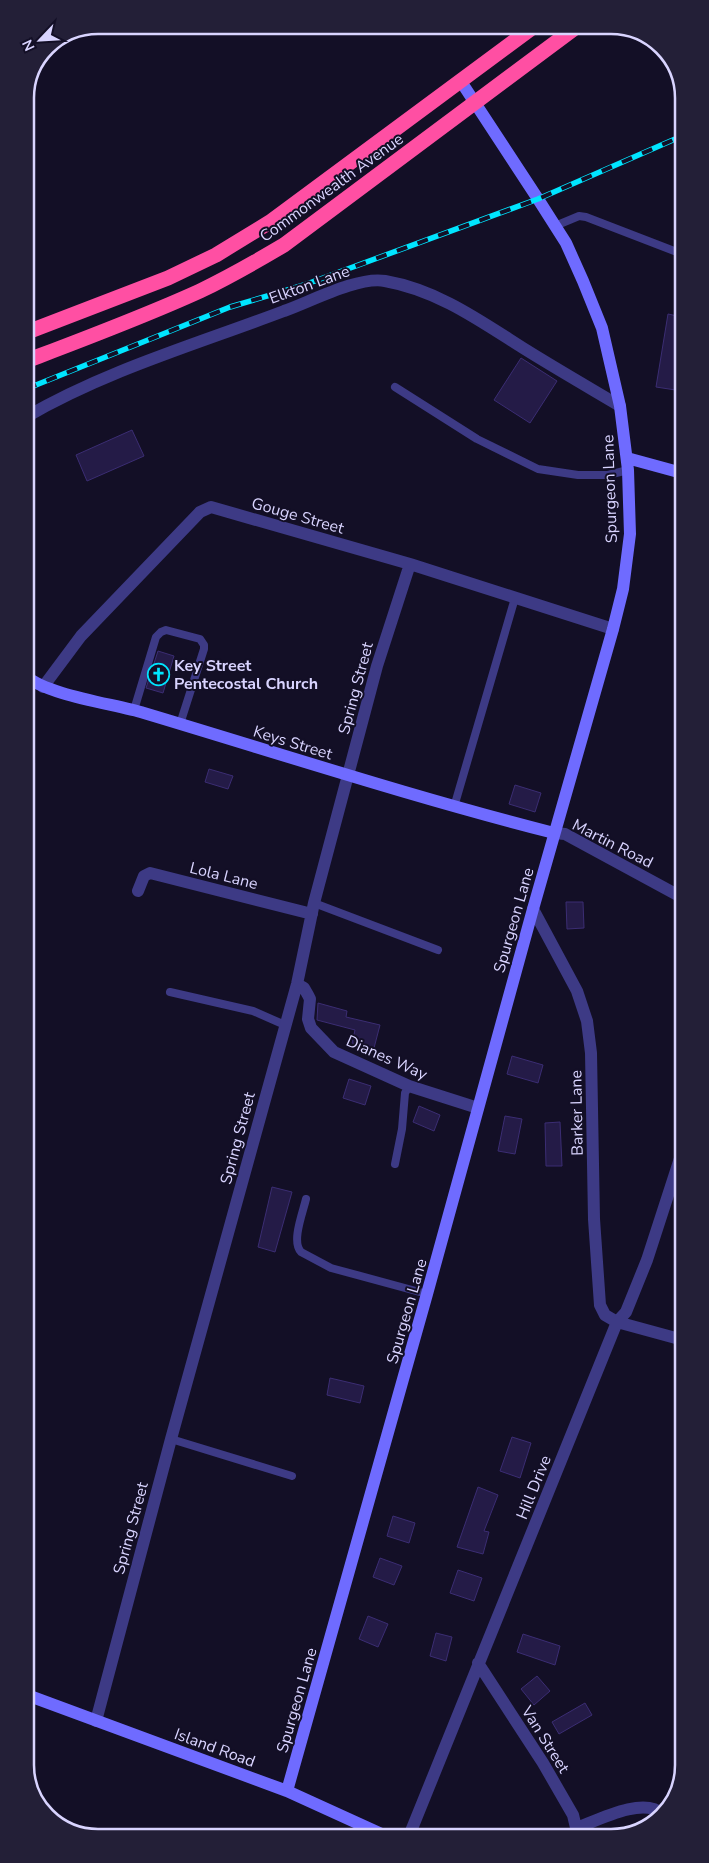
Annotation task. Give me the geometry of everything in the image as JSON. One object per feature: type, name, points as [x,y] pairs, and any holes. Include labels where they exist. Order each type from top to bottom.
[{"type":"highway","name":"Commonwealth Avenue","points":[[34,330],[168,278],[216,255],[270,222],[524,34]]},
{"type":"highway","name":"Commonwealth Avenue","points":[[34,358],[99,334],[200,291],[284,245],[567,34]]},
{"type":"highway","points":[[270,222],[284,245]]},
{"type":"highway","points":[[56,322],[66,346]]},
{"type":"street","name":"Spurgeon Lane","points":[[287,1791],[428,1294],[554,833],[613,629],[623,588],[630,534],[628,464],[620,406],[602,328],[566,244],[460,80]]},
{"type":"street","name":"Elkton Lane","points":[[34,413],[93,383],[163,354],[282,312],[346,286],[382,280],[409,286],[455,305],[620,406]]},
{"type":"street","points":[[628,464],[675,471]]},
{"type":"street","name":"Gouge Street","points":[[43,687],[81,636],[203,509],[211,508],[410,564],[613,629]]},
{"type":"street","name":"Spring Street","points":[[96,1721],[296,984],[313,908],[377,666],[410,564]]},
{"type":"street","name":"Keys Street","points":[[34,683],[43,687],[134,710],[454,807],[554,833]]},
{"type":"street","name":"Martin Road","points":[[554,833],[565,834],[675,894]]},
{"type":"street","name":"Lola Lane","points":[[138,891],[144,876],[150,873],[313,908]]},
{"type":"street","name":"Barker Lane","points":[[533,909],[576,991],[587,1021],[591,1053],[594,1220],[600,1305],[605,1315],[617,1322]]},
{"type":"street","name":"Dianes Way","points":[[296,984],[304,988],[310,1000],[308,1019],[311,1028],[334,1052],[410,1086],[478,1108]]},
{"type":"street","name":"Hill Drive","points":[[412,1829],[617,1322],[626,1312],[647,1260],[675,1174]]},
{"type":"street","points":[[617,1322],[675,1338]]},
{"type":"street","name":"Van Street","points":[[478,1663],[543,1764],[573,1815],[577,1829]]},
{"type":"street","name":"Island Road","points":[[34,1698],[287,1791],[372,1829]]},
{"type":"street","points":[[585,1829],[629,1809],[644,1807],[655,1811]]},
{"type":"lane","points":[[555,226],[579,216],[586,217],[675,251]]},
{"type":"lane","points":[[395,387],[476,439],[538,469],[578,475],[608,475],[628,464]]},
{"type":"lane","points":[[454,807],[515,598]]},
{"type":"lane","points":[[134,710],[156,637],[160,632],[166,630],[200,639],[204,644],[204,649],[180,724]]},
{"type":"lane","points":[[313,908],[438,950]]},
{"type":"lane","points":[[170,992],[253,1011],[285,1025]]},
{"type":"lane","points":[[395,1164],[402,1129],[405,1093],[410,1086]]},
{"type":"lane","points":[[306,1199],[296,1241],[301,1252],[331,1268],[428,1294]]},
{"type":"lane","points":[[171,1439],[292,1476]]},
{"type":"building","points":[[668,314],[675,316],[675,390],[656,387]]},
{"type":"building","points":[[521,358],[557,381],[530,423],[494,400]]},
{"type":"building","points":[[132,430],[144,456],[87,481],[76,455]]},
{"type":"building","points":[[158,651],[174,656],[163,693],[146,688]]},
{"type":"building","points":[[209,769],[233,776],[228,789],[205,782]]},
{"type":"building","points":[[515,785],[541,793],[535,812],[509,804]]},
{"type":"building","points":[[566,902],[583,902],[584,928],[567,929]]},
{"type":"building","points":[[318,1003],[347,1011],[346,1017],[380,1025],[374,1048],[352,1043],[355,1030],[317,1020]]},
{"type":"building","points":[[512,1056],[543,1065],[538,1083],[507,1074]]},
{"type":"building","points":[[349,1079],[371,1086],[365,1105],[343,1098]]},
{"type":"building","points":[[419,1106],[440,1115],[434,1131],[413,1122]]},
{"type":"building","points":[[505,1116],[522,1119],[515,1154],[498,1151]]},
{"type":"building","points":[[560,1122],[562,1166],[546,1166],[545,1123]]},
{"type":"building","points":[[272,1187],[292,1192],[275,1252],[258,1247]]},
{"type":"building","points":[[330,1378],[364,1386],[360,1403],[327,1395]]},
{"type":"building","points":[[512,1437],[531,1443],[520,1478],[500,1471]]},
{"type":"building","points":[[478,1487],[498,1495],[484,1531],[489,1532],[483,1554],[457,1547]]},
{"type":"building","points":[[393,1516],[415,1523],[409,1543],[387,1536]]},
{"type":"building","points":[[380,1558],[402,1566],[394,1585],[373,1577]]},
{"type":"building","points":[[458,1570],[482,1578],[474,1601],[450,1593]]},
{"type":"building","points":[[368,1616],[388,1624],[378,1647],[359,1639]]},
{"type":"building","points":[[436,1633],[452,1637],[446,1661],[430,1656]]},
{"type":"building","points":[[523,1634],[560,1646],[555,1665],[517,1652]]},
{"type":"building","points":[[537,1676],[550,1691],[534,1705],[521,1689]]},
{"type":"building","points":[[585,1703],[592,1715],[559,1734],[552,1722]]},
{"type":"railway","points":[[34,386],[230,307],[304,285],[538,199],[675,139]]},
{"type":"place","name":"Key Street Pentecostal Church","points":[[158,674]]}]
